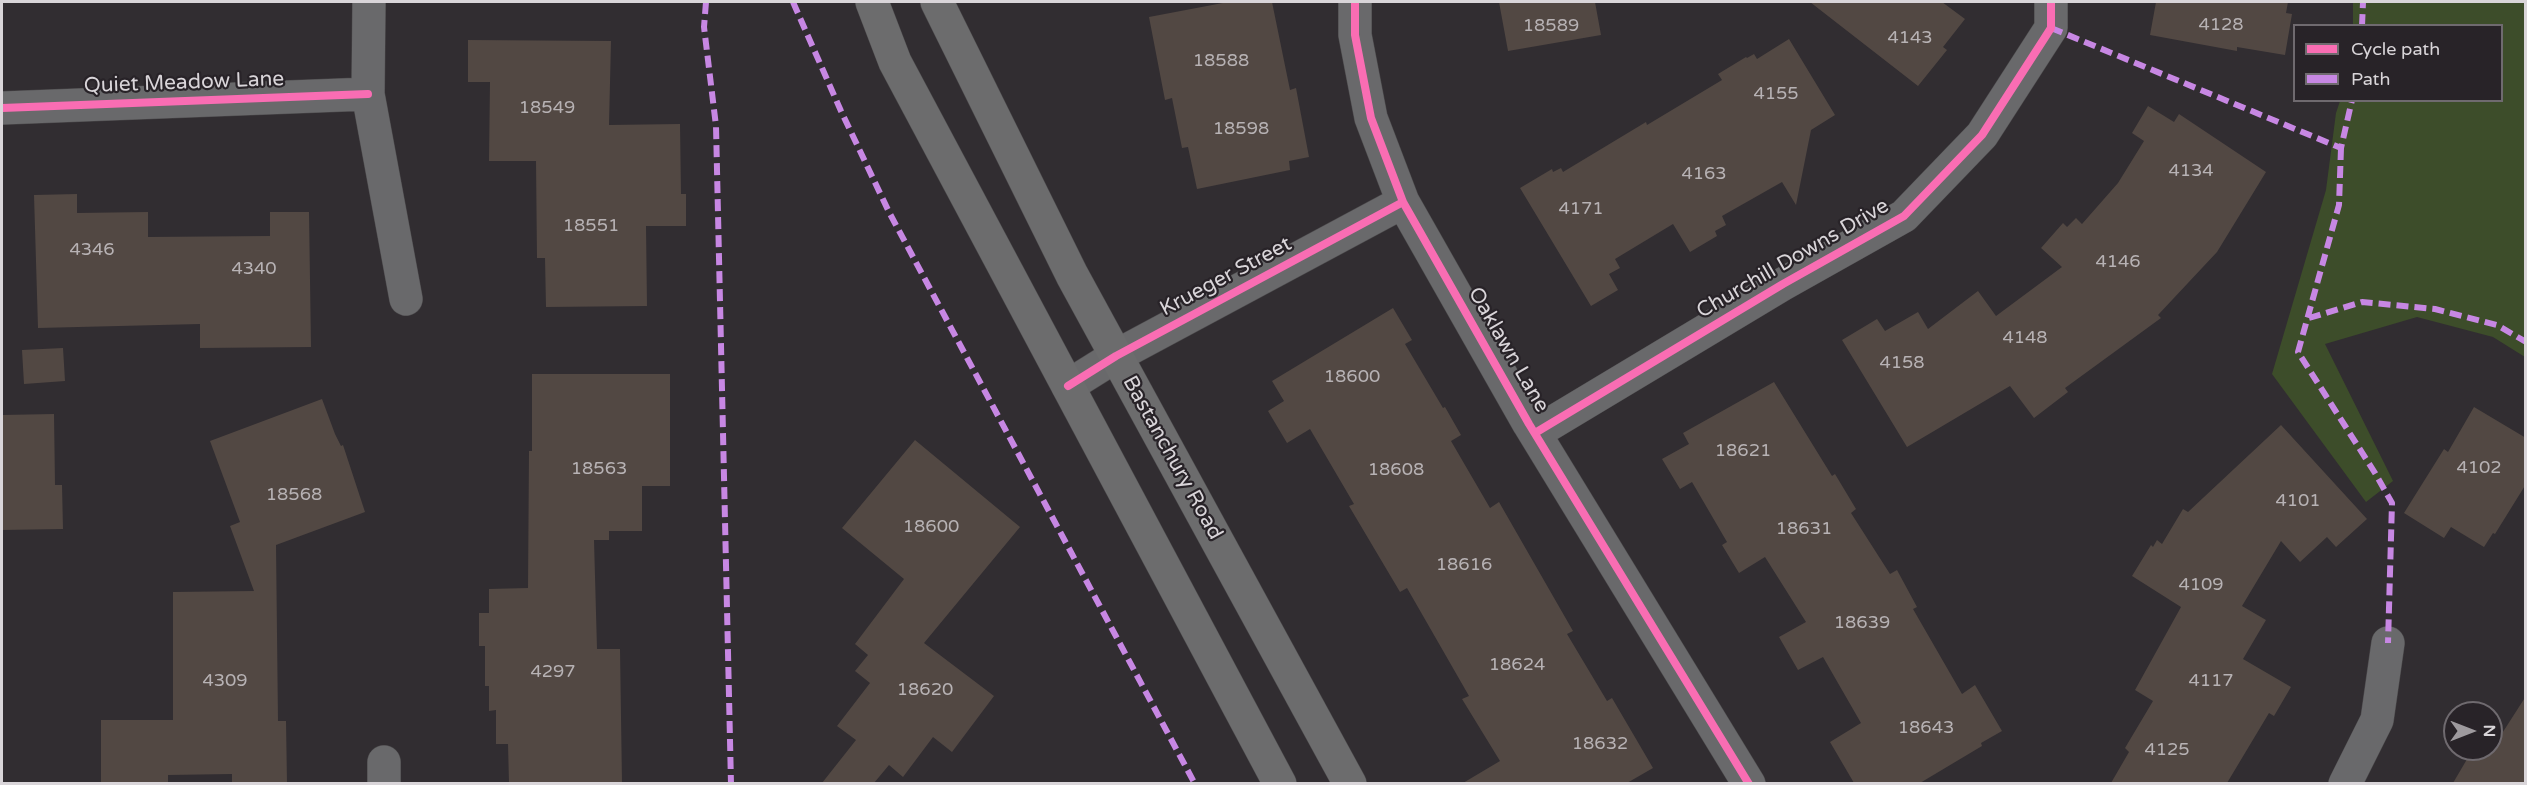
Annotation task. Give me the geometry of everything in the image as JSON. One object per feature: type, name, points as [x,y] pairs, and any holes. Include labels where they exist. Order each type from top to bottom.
[{"type":"main road","points":[[872,2],[895,62],[1280,783]]},
{"type":"main road","name":"Bastanchury Road","points":[[936,2],[1072,275],[1350,783]]},
{"type":"street","points":[[369,2],[368,94],[406,300]]},
{"type":"street","name":"Oaklawn Lane","points":[[1355,2],[1355,35],[1371,118],[1403,202],[1535,433],[1749,783]]},
{"type":"street","name":"Churchill Downs Drive","points":[[1535,433],[1783,284],[1904,216],[1982,135],[2051,28],[2051,2]]},
{"type":"street","name":"Quiet Meadow Lane","points":[[2,108],[368,94]]},
{"type":"street","name":"Krueger Street","points":[[1068,386],[1116,356],[1403,202]]},
{"type":"street","points":[[2345,783],[2377,720],[2388,643]]},
{"type":"green space","points":[[2353,2],[2526,2],[2525,357],[2493,337],[2417,317],[2325,344],[2393,481],[2366,502],[2272,374],[2326,190],[2336,113],[2340,102],[2503,102],[2503,24],[2353,24]]},
{"type":"building","points":[[1228,2],[1272,2],[1290,90],[1296,88],[1309,157],[1289,161],[1290,170],[1197,189],[1188,147],[1182,148],[1172,98],[1165,100],[1149,17]]},
{"type":"building","points":[[1499,2],[1595,2],[1601,35],[1508,51]]},
{"type":"building","points":[[1810,2],[1942,2],[1965,19],[1943,47],[1947,50],[1918,86]]},
{"type":"building","points":[[2156,2],[2288,2],[2286,13],[2292,14],[2285,55],[2237,47],[2237,51],[2150,35]]},
{"type":"building","points":[[1789,39],[1835,115],[1811,130],[1796,205],[1782,182],[1722,216],[1726,225],[1715,231],[1717,236],[1690,252],[1673,224],[1615,259],[1620,268],[1609,274],[1618,290],[1591,306],[1520,188],[1552,169],[1553,172],[1561,168],[1563,172],[1722,80],[1718,74],[1746,57],[1754,54],[1757,59]]},
{"type":"building","points":[[468,40],[611,41],[609,125],[680,124],[681,194],[686,194],[686,226],[646,226],[647,306],[546,307],[545,258],[537,258],[536,161],[489,161],[490,82],[468,82]]},
{"type":"building","points":[[2148,106],[2174,122],[2179,114],[2266,172],[2217,252],[2158,315],[2161,318],[2065,388],[2068,392],[2034,418],[2010,386],[1907,447],[1842,340],[1877,319],[1885,331],[1918,312],[1928,329],[1978,291],[1996,316],[2062,267],[2041,248],[2063,223],[2067,227],[2076,218],[2082,224],[2118,183],[2144,141],[2132,133]]},
{"type":"building","points":[[77,194],[77,213],[148,212],[148,237],[270,236],[270,212],[309,212],[311,347],[200,348],[200,324],[38,328],[34,195]]},
{"type":"building","points":[[1393,308],[1412,340],[1405,344],[1461,435],[1451,441],[1490,508],[1499,502],[1573,631],[1567,634],[1607,701],[1612,698],[1653,768],[1627,783],[1463,783],[1500,761],[1462,699],[1469,696],[1407,588],[1400,592],[1349,506],[1354,504],[1310,429],[1287,443],[1268,411],[1284,401],[1272,381]]},
{"type":"building","points":[[63,348],[65,381],[24,384],[22,350]]},
{"type":"building","points":[[532,374],[670,374],[670,486],[642,486],[642,531],[609,531],[609,540],[594,540],[597,649],[620,649],[622,783],[509,783],[508,744],[496,744],[496,710],[489,711],[489,686],[485,686],[485,646],[479,646],[479,613],[489,613],[489,589],[528,588]]},
{"type":"building","points":[[1774,382],[1832,476],[1835,474],[1856,509],[1851,513],[1890,574],[1897,570],[1917,607],[1913,609],[1962,694],[1975,685],[2002,731],[1981,743],[1982,746],[1920,783],[1854,783],[1830,742],[1861,723],[1823,657],[1798,670],[1779,637],[1806,622],[1765,557],[1739,573],[1722,545],[1727,542],[1692,482],[1680,489],[1662,459],[1689,444],[1683,433]]},
{"type":"building","points":[[322,399],[335,434],[341,446],[343,445],[365,512],[276,545],[278,721],[286,721],[287,783],[232,783],[232,774],[168,775],[168,783],[101,783],[101,720],[173,720],[173,592],[254,591],[230,526],[240,522],[210,441]]},
{"type":"building","points":[[2474,407],[2526,438],[2526,484],[2495,534],[2493,533],[2484,547],[2451,527],[2444,538],[2404,513],[2444,449],[2448,452]]},
{"type":"building","points":[[54,414],[55,485],[62,485],[63,529],[2,530],[2,415]]},
{"type":"building","points":[[2281,425],[2367,519],[2336,547],[2327,537],[2300,562],[2281,541],[2242,606],[2266,620],[2243,659],[2291,687],[2274,716],[2269,713],[2227,783],[2111,783],[2129,752],[2125,748],[2153,701],[2135,690],[2181,607],[2132,576],[2151,545],[2153,547],[2157,540],[2162,544],[2183,509],[2188,512]]},
{"type":"building","points":[[915,440],[1020,527],[924,643],[994,696],[952,752],[933,737],[903,777],[889,765],[874,783],[822,783],[856,740],[837,726],[870,683],[855,671],[868,655],[855,644],[904,579],[842,528]]},
{"type":"building","points":[[2526,696],[2526,783],[2453,783],[2466,761],[2503,761],[2503,732]]},
{"type":"marked path","points":[[706,2],[704,27],[716,126],[731,784]]},
{"type":"marked path","points":[[793,2],[889,212],[1195,784]]},
{"type":"marked path","points":[[2362,24],[2363,2]]},
{"type":"marked path","points":[[2051,28],[2341,148],[2352,102]]},
{"type":"marked path","points":[[2341,148],[2339,205],[2298,352],[2392,503],[2388,643]]},
{"type":"marked path","points":[[2309,318],[2362,302],[2435,309],[2497,325],[2526,342]]},
{"type":"cycle path","points":[[1355,2],[1355,35],[1371,118],[1403,202],[1529,424],[1749,784]]},
{"type":"cycle path","points":[[1535,433],[1783,284],[1904,216],[1982,135],[2051,28],[2051,2]]},
{"type":"cycle path","points":[[2,108],[368,94]]},
{"type":"cycle path","points":[[1068,386],[1116,356],[1403,202]]}]
